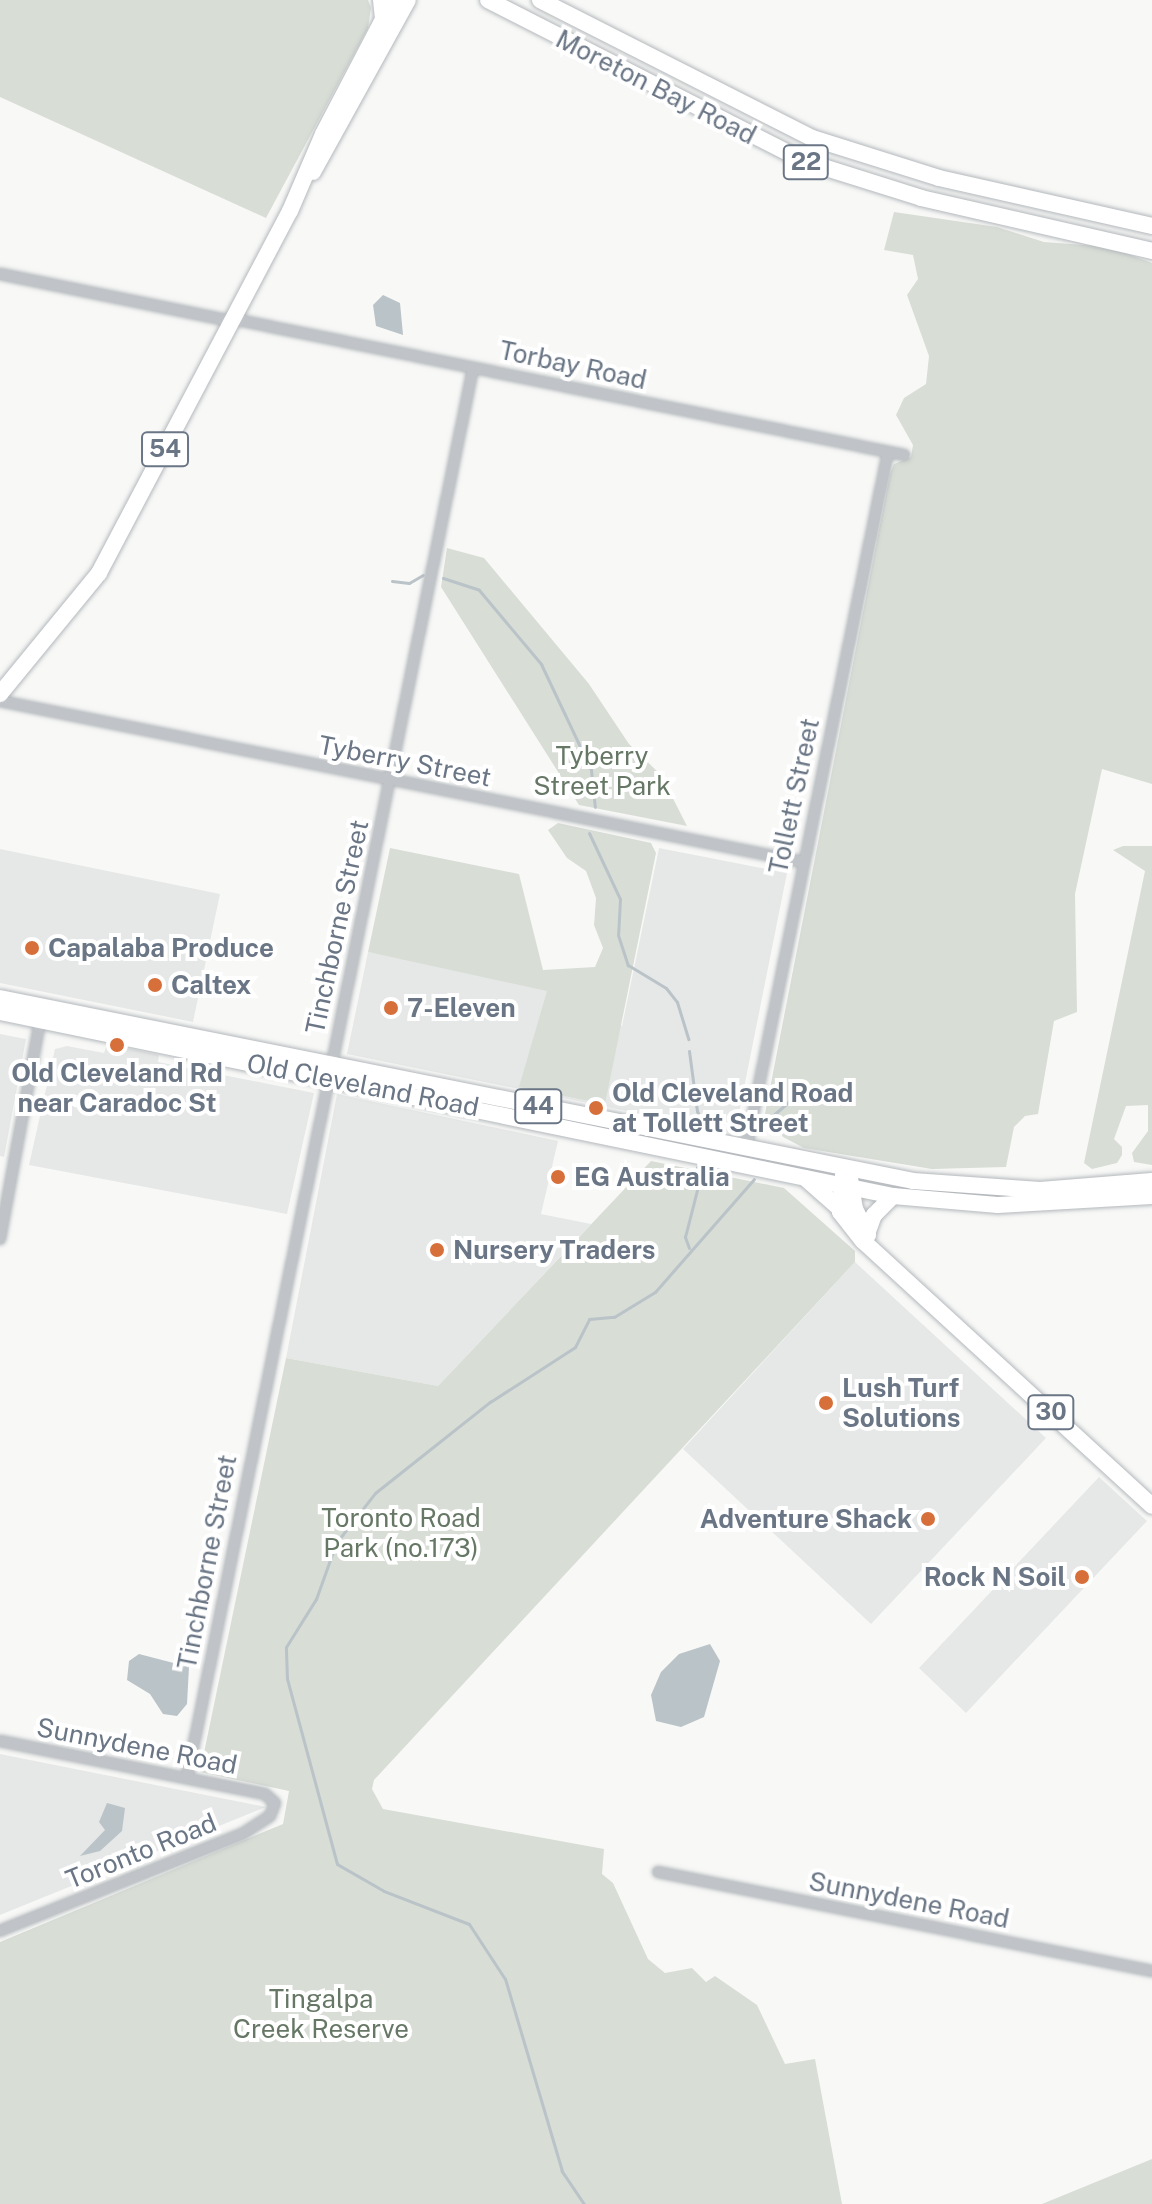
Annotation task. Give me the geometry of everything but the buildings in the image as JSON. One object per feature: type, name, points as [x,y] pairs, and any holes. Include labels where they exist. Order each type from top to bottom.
[{"type":"main road","points":[[381,0],[383,18]]},
{"type":"main road","name":"54","points":[[0,694],[99,573],[302,186],[323,134],[393,0]]},
{"type":"main road","name":"54","points":[[302,186],[341,128],[408,0]]},
{"type":"main road","name":"Moreton Bay Road","points":[[488,0],[717,121],[818,167],[934,202],[1152,251]]},
{"type":"main road","name":"Moreton Bay Road","points":[[540,0],[812,138],[939,178],[1152,226]]},
{"type":"main road","name":"Old Cleveland Road","points":[[0,998],[805,1178],[846,1178],[988,1189],[1070,1189],[1152,1181]]},
{"type":"main road","name":"Old Cleveland Road","points":[[0,1012],[746,1149],[846,1178],[893,1196],[998,1205],[1152,1196]]},
{"type":"main road","name":"44","points":[[805,1178],[839,1208]]},
{"type":"main road","points":[[839,1208],[846,1178]]},
{"type":"main road","points":[[846,1178],[867,1234]]},
{"type":"main road","points":[[867,1234],[874,1215],[893,1196]]},
{"type":"main road","name":"30","points":[[839,1208],[863,1241],[877,1250],[1152,1506]]},
{"type":"main road","name":"30","points":[[867,1234],[877,1250]]},
{"type":"street","name":"Torbay Road","points":[[0,274],[904,455]]},
{"type":"street","name":"Tinchborne Street","points":[[187,1778],[473,368]]},
{"type":"street","name":"Tollett Street","points":[[746,1149],[888,452]]},
{"type":"street","name":"Tyberry Street","points":[[0,701],[803,862]]},
{"type":"street","points":[[0,1239],[40,1021]]},
{"type":"street","name":"Sunnydene Road","points":[[0,1741],[265,1794]]},
{"type":"street","name":"Toronto Road","points":[[0,1931],[256,1828],[270,1816],[275,1803],[265,1794]]},
{"type":"street","name":"Sunnydene Road","points":[[658,1872],[1152,1971]]},
{"type":"shaded area","points":[[383,295],[400,303],[403,335],[376,326],[373,305]]},
{"type":"shaded area","points":[[659,848],[787,873],[735,1133],[347,1054],[368,952],[548,988],[622,1026]]},
{"type":"shaded area","points":[[0,849],[220,894],[193,1022],[0,983]]},
{"type":"shaded area","points":[[0,1034],[26,1039],[4,1157],[0,1156]]},
{"type":"shaded area","points":[[107,1044],[159,1055],[158,1062],[314,1093],[287,1214],[29,1165],[55,1049],[67,1046],[104,1053]]},
{"type":"shaded area","name":"Nursery Traders","points":[[337,1094],[558,1141],[541,1214],[591,1224],[438,1386],[286,1358]]},
{"type":"shaded area","points":[[855,1262],[1046,1438],[871,1624],[683,1449]]},
{"type":"shaded area","points":[[1099,1477],[1147,1521],[966,1713],[919,1668]]},
{"type":"shaded area","points":[[710,1644],[720,1661],[704,1717],[681,1727],[656,1721],[651,1695],[661,1672],[679,1654]]},
{"type":"shaded area","points":[[139,1654],[189,1667],[187,1704],[177,1716],[163,1714],[150,1694],[127,1680],[129,1661]]},
{"type":"shaded area","points":[[0,1754],[266,1807],[0,1915]]},
{"type":"shaded area","points":[[107,1803],[125,1808],[122,1831],[100,1851],[80,1856],[105,1830],[99,1822]]},
{"type":"green space","points":[[0,0],[368,0],[371,8],[368,28],[266,218],[0,97]]},
{"type":"green space","points":[[894,212],[997,227],[1044,242],[1109,247],[1152,263],[1152,784],[1102,769],[1075,894],[1077,1012],[1054,1021],[1038,1114],[1025,1116],[1014,1127],[1006,1167],[932,1169],[804,1148],[783,1137],[777,1126],[763,1124],[890,474],[894,464],[911,457],[913,445],[896,415],[904,398],[926,384],[929,356],[907,295],[918,279],[913,255],[884,250]]},
{"type":"green space","name":"Tyberry Street Park","points":[[447,548],[484,558],[589,684],[629,744],[661,775],[687,826],[579,805],[441,587]]},
{"type":"green space","points":[[558,823],[651,843],[656,853],[605,1104],[519,1087],[547,991],[368,952],[390,848],[519,874],[543,970],[595,967],[603,948],[594,925],[596,898],[586,871],[567,858],[548,830]]},
{"type":"green space","points":[[1123,846],[1152,846],[1152,1165],[1134,1162],[1132,1153],[1148,1131],[1148,1105],[1126,1106],[1114,1139],[1122,1147],[1122,1155],[1117,1163],[1092,1169],[1084,1163],[1145,871],[1113,850]]},
{"type":"green space","points":[[651,1161],[784,1188],[855,1251],[855,1262],[374,1780],[372,1789],[383,1809],[604,1849],[602,1874],[613,1883],[648,1959],[665,1973],[692,1968],[706,1982],[715,1976],[757,2005],[785,2064],[815,2059],[842,2204],[0,2204],[0,1942],[283,1824],[289,1791],[200,1772],[286,1358],[438,1386]]},
{"type":"green space","points":[[1152,2159],[1152,2204],[1042,2204]]},
{"type":"waterway","points":[[392,581],[409,583],[423,575]]},
{"type":"waterway","points":[[443,578],[479,590],[541,664],[591,770],[595,807]]},
{"type":"waterway","points":[[589,833],[620,899],[618,935],[628,965],[666,988],[677,1002],[688,1039]]},
{"type":"waterway","points":[[689,1051],[697,1111],[706,1129]]},
{"type":"waterway","points":[[764,1134],[770,1118],[794,1097]]},
{"type":"waterway","points":[[689,1248],[685,1237],[701,1174],[697,1167]]},
{"type":"waterway","points":[[584,2204],[562,2171],[505,1979],[469,1924],[384,1891],[337,1864],[287,1679],[286,1647],[316,1599],[336,1543],[375,1493],[490,1402],[575,1347],[589,1319],[614,1317],[655,1292],[754,1179]]},
{"type":"place","name":"Capalaba Produce","points":[[32,948]]},
{"type":"place","name":"Caltex","points":[[155,985]]},
{"type":"place","name":"7-Eleven","points":[[391,1008]]},
{"type":"place","name":"Old Cleveland Rd near Caradoc St","points":[[117,1045]]},
{"type":"place","name":"Old Cleveland Road at Tollett Street","points":[[596,1108]]},
{"type":"place","name":"EG Australia","points":[[558,1177]]},
{"type":"place","name":"Nursery Traders","points":[[437,1250]]},
{"type":"place","name":"Lush Turf Solutions","points":[[826,1403]]},
{"type":"place","name":"Adventure Shack","points":[[928,1519]]},
{"type":"place","name":"Rock N Soil","points":[[1082,1577]]},
{"type":"park label","name":"Toronto Road Park (no.173)","points":[[401,1533]]},
{"type":"park label","name":"Tingalpa Creek Reserve","points":[[321,2014]]}]
